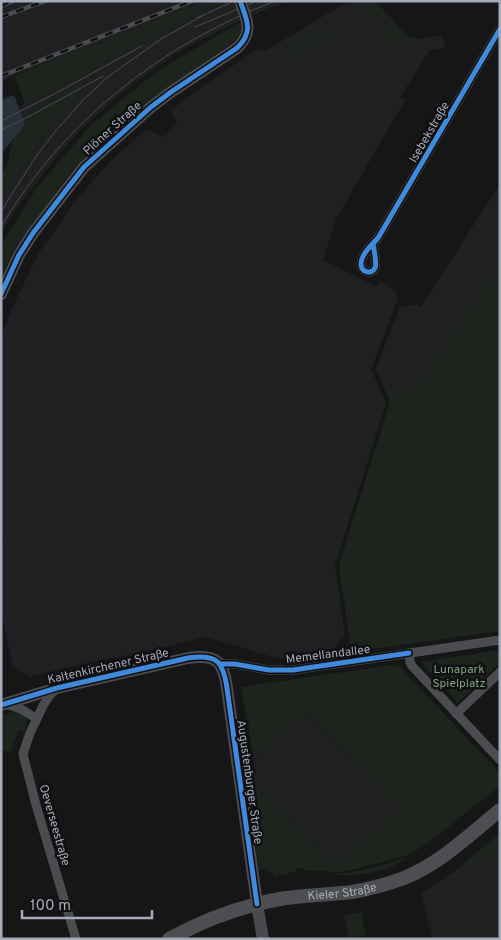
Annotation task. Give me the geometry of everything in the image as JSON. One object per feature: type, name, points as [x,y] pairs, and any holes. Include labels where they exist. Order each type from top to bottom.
[{"type":"main road","name":"Kieler Straße","points":[[169,939],[218,916],[256,904],[295,897],[353,892],[402,878],[442,858],[500,810]]},
{"type":"street","name":"Plöner Straße","points":[[1,294],[19,255],[33,233],[84,167],[151,107],[243,43],[248,32],[248,25],[240,1]]},
{"type":"street","name":"Isebekstraße","points":[[373,244],[500,29]]},
{"type":"street","name":"Memellandallee","points":[[220,664],[235,664],[269,670],[293,670],[500,640]]},
{"type":"street","points":[[408,653],[412,666],[500,760]]},
{"type":"street","name":"Kaltenkirchener Straße","points":[[4,705],[58,688],[200,656],[212,658],[220,664]]},
{"type":"street","name":"Augustenburger Straße","points":[[220,664],[227,688],[256,904],[263,939]]},
{"type":"street","points":[[456,714],[500,672]]},
{"type":"street","name":"Oeverseestraße","points":[[58,688],[47,698],[23,750],[23,759],[76,939]]},
{"type":"street","points":[[4,705],[21,709],[37,719]]},
{"type":"shaded area","points":[[1,1],[204,1],[110,40],[55,59],[1,81]]},
{"type":"shaded area","points":[[221,1],[289,1],[233,24],[180,51],[124,91],[82,128],[62,150],[18,206],[1,234],[1,198],[47,131],[73,101],[1,134],[1,116]]},
{"type":"shaded area","points":[[356,1],[369,1],[378,4],[407,36],[420,39],[442,35],[445,48],[430,50],[400,97],[405,100],[336,219],[323,260],[377,287],[381,281],[394,290],[398,297],[371,369],[386,403],[335,565],[345,635],[332,651],[280,659],[206,637],[29,677],[13,666],[1,610],[1,548],[4,538],[1,536],[1,334],[16,300],[39,253],[72,206],[115,157],[146,129],[164,137],[177,123],[171,110],[202,87],[257,49],[265,51],[342,5]]},
{"type":"shaded area","points":[[14,95],[25,125],[1,154],[1,100]]},
{"type":"shaded area","points":[[500,184],[500,260],[425,380],[406,396],[394,394],[377,366],[400,307],[417,305],[421,307]]},
{"type":"shaded area","points":[[307,710],[399,808],[335,868],[254,781],[254,760]]},
{"type":"shaded area","points":[[500,833],[500,939],[432,939],[421,894],[455,871]]},
{"type":"green space","points":[[204,1],[221,1],[25,104],[15,76],[55,59],[110,40]]},
{"type":"green space","points":[[362,1],[378,4],[407,36],[412,37],[398,42],[386,37],[383,33],[392,24],[379,11],[370,20],[357,7]]},
{"type":"green space","points":[[242,21],[240,35],[235,40],[145,103],[78,163],[15,248],[1,277],[1,246],[36,189],[90,126],[159,70]]},
{"type":"green space","points":[[326,26],[386,86],[363,124],[359,119],[384,87],[328,32],[302,58],[293,46]]},
{"type":"green space","points":[[85,82],[73,101],[47,131],[1,198],[1,174],[7,166],[13,139],[25,125],[35,108]]},
{"type":"green space","points":[[500,260],[500,631],[351,652],[339,565],[390,402],[376,369],[377,366],[394,394],[406,396],[425,380]]},
{"type":"green space","name":"Lunapark Spielplatz","points":[[500,650],[500,663],[458,703],[421,662]]},
{"type":"green space","points":[[393,665],[400,667],[500,773],[500,786],[430,841],[409,855],[338,872],[296,868],[296,871],[274,876],[271,872],[269,874],[267,868],[259,870],[247,788],[254,781],[335,868],[399,808],[307,710],[254,760],[241,687]]},
{"type":"green space","points":[[19,711],[27,720],[26,728],[24,731],[18,731],[11,751],[1,751],[1,715]]},
{"type":"green space","points":[[500,833],[500,848],[422,898],[421,894],[455,871]]},
{"type":"green space","points":[[408,857],[383,870],[338,875],[368,869]]},
{"type":"green space","points":[[361,912],[366,935],[349,938],[344,916]]},
{"type":"tram line","points":[[197,18],[234,1]]},
{"type":"tram line","points":[[1,227],[26,189],[54,153],[85,121],[119,91],[155,64],[193,40],[233,19],[275,1]]},
{"type":"tram line","points":[[195,27],[255,2]]},
{"type":"tram line","points":[[1,212],[37,155],[83,100],[109,76],[161,39],[204,15]]},
{"type":"tram line","points":[[1,121],[142,46]]},
{"type":"tram line","points":[[1,130],[103,76]]},
{"type":"railway","points":[[1,6],[13,1]]},
{"type":"railway","points":[[1,17],[45,1]]},
{"type":"railway","points":[[1,76],[192,1]]},
{"type":"cycle path","points":[[1,294],[19,255],[33,233],[84,167],[151,107],[237,48],[242,42],[246,37],[248,26],[240,1]]},
{"type":"cycle path","points":[[373,244],[376,266],[373,270],[367,272],[361,267],[361,260],[367,250],[378,238],[500,29]]},
{"type":"cycle path","points":[[220,664],[235,664],[269,670],[293,670],[409,653]]},
{"type":"cycle path","points":[[1,705],[57,688],[188,658],[206,657],[217,661],[223,671],[227,688],[257,904]]}]
